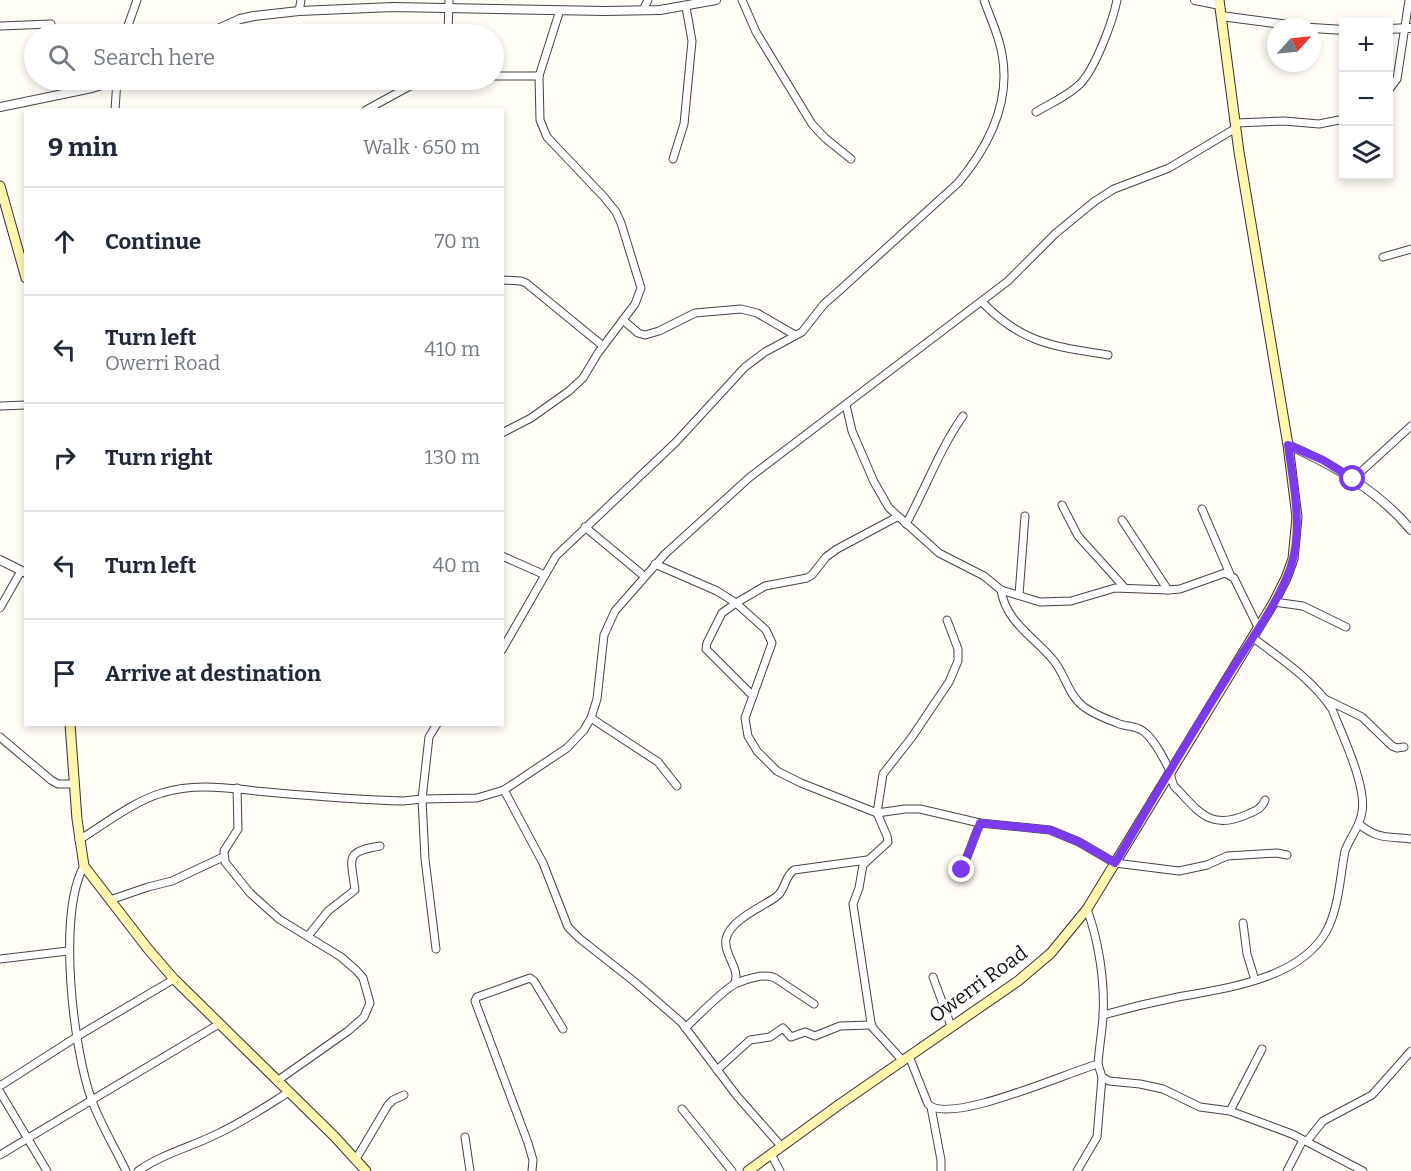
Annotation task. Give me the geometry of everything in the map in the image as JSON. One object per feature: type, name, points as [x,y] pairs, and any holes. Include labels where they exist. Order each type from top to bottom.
[{"type":"main road","name":"Owerri Road","points":[[748,1171],[905,1058],[1018,981],[1051,953],[1087,909],[1274,602],[1286,578],[1293,559],[1297,537],[1297,518],[1288,445],[1258,273],[1219,2]]},
{"type":"main road","points":[[0,186],[3,203],[23,262]]},
{"type":"main road","points":[[70,726],[79,840],[84,866],[174,979],[366,1171]]},
{"type":"street","points":[[129,24],[137,0]]},
{"type":"street","points":[[299,11],[301,0]]},
{"type":"street","points":[[524,0],[525,10]]},
{"type":"street","points":[[643,10],[648,0]]},
{"type":"street","points":[[229,24],[254,16],[299,11],[449,4],[525,10],[643,10],[686,7],[716,0]]},
{"type":"street","points":[[742,0],[756,32],[813,124],[825,138],[851,159]]},
{"type":"street","points":[[504,647],[556,556],[676,442],[745,367],[765,352],[795,335],[812,321],[824,304],[958,183],[971,168],[997,118],[1004,95],[1002,52],[984,0]]},
{"type":"street","points":[[1036,112],[1070,92],[1084,80],[1104,39],[1117,0]]},
{"type":"street","points":[[1195,0],[1219,2]]},
{"type":"street","points":[[1393,85],[1397,79],[1408,29],[1409,0]]},
{"type":"street","points":[[448,24],[449,4]]},
{"type":"street","points":[[673,159],[684,124],[692,41],[686,7]]},
{"type":"street","points":[[504,432],[519,425],[569,391],[583,378],[603,346],[635,304],[640,288],[616,212],[547,137],[540,120],[539,76],[560,10]]},
{"type":"street","points":[[1221,16],[1267,22]]},
{"type":"street","points":[[0,26],[24,25]]},
{"type":"street","points":[[1321,29],[1339,30]]},
{"type":"street","points":[[504,76],[539,76]]},
{"type":"street","points":[[0,108],[83,90]]},
{"type":"street","points":[[115,108],[116,90]]},
{"type":"street","points":[[370,108],[403,90]]},
{"type":"street","points":[[79,840],[161,793],[213,787],[379,801],[477,798],[504,790],[567,748],[584,730],[591,718],[597,699],[604,635],[615,611],[655,564],[750,477],[982,302],[1008,281],[1056,233],[1095,201],[1114,189],[1169,168],[1236,125],[1284,121],[1319,124],[1339,120]]},
{"type":"street","points":[[1383,257],[1411,249]]},
{"type":"street","points":[[504,279],[521,280],[526,283],[603,346]]},
{"type":"street","points":[[982,302],[997,317],[1017,331],[1050,346],[1108,355]]},
{"type":"street","points":[[622,320],[638,333],[645,335],[659,331],[695,313],[741,309],[757,313],[795,335]]},
{"type":"street","points":[[0,406],[24,405]]},
{"type":"street","points":[[846,405],[852,430],[874,482],[888,508],[946,558],[984,576],[1001,590],[1041,602],[1071,602],[1115,588],[1168,590],[1226,573],[1230,574]]},
{"type":"street","points":[[906,524],[923,495],[937,459],[963,416]]},
{"type":"street","points":[[1353,479],[1411,426]]},
{"type":"street","points":[[1288,445],[1323,460],[1353,479],[1411,530]]},
{"type":"street","points":[[1062,505],[1078,536],[1124,587]]},
{"type":"street","points":[[1203,508],[1230,574],[1258,627]]},
{"type":"street","points":[[1019,595],[1025,516]]},
{"type":"street","points":[[753,696],[706,649],[706,643],[722,613],[765,586],[807,578],[826,557],[837,549],[897,517]]},
{"type":"street","points":[[1122,520],[1168,590]]},
{"type":"street","points":[[585,527],[644,576]]},
{"type":"street","points":[[504,557],[545,575]]},
{"type":"street","points":[[0,560],[23,572],[0,608]]},
{"type":"street","points":[[655,564],[717,591],[736,603],[766,630],[772,643],[745,718],[745,727],[756,751],[765,762],[801,783],[878,813],[920,809],[980,823],[1050,830],[1079,842],[1115,863],[1179,872],[1207,865],[1227,856],[1277,853],[1287,855]]},
{"type":"street","points":[[1001,590],[1005,607],[1019,627],[1053,659],[1072,693],[1082,705],[1095,714],[1144,731],[1170,771],[1174,786],[1204,817],[1221,821],[1238,819],[1256,811],[1263,806],[1265,800]]},
{"type":"street","points":[[1274,602],[1303,606],[1346,627]]},
{"type":"street","points":[[941,1171],[932,1107],[905,1058],[872,1026],[853,904],[859,888],[863,865],[888,842],[878,813],[883,774],[912,737],[949,682],[958,661],[958,649],[947,620]]},
{"type":"street","points":[[1103,1015],[1143,1004],[1230,988],[1255,980],[1303,959],[1322,939],[1334,915],[1345,851],[1359,824],[1364,801],[1358,778],[1332,709],[1325,699],[1306,680],[1252,637]]},
{"type":"street","points":[[1325,699],[1362,717],[1392,746],[1404,747]]},
{"type":"street","points":[[591,718],[658,762],[677,786]]},
{"type":"street","points":[[436,726],[429,737],[422,799],[424,859],[436,949]]},
{"type":"street","points":[[0,737],[51,780],[58,784],[74,784]]},
{"type":"street","points":[[237,788],[238,829],[224,851],[223,857],[236,879],[279,919],[341,957],[356,970],[363,978],[369,1003],[364,1017],[348,1031],[277,1081]]},
{"type":"street","points":[[504,790],[543,863],[568,927],[579,939],[653,997],[685,1028],[737,1096],[781,1146]]},
{"type":"street","points":[[962,870],[980,823]]},
{"type":"street","points":[[1359,824],[1373,835],[1411,839]]},
{"type":"street","points":[[308,936],[328,911],[355,890],[351,859],[353,854],[360,850],[380,846]]},
{"type":"street","points":[[110,900],[172,881],[223,857]]},
{"type":"street","points":[[734,984],[736,974],[726,946],[726,938],[738,922],[757,907],[778,896],[788,874],[794,870],[868,860]]},
{"type":"street","points":[[84,866],[78,877],[74,894],[68,951],[78,1036],[82,1064],[92,1101],[126,1171]]},
{"type":"street","points":[[1077,1171],[1097,1137],[1102,1077],[1098,1064],[1103,1015],[1097,943],[1087,909]]},
{"type":"street","points":[[1243,923],[1247,954],[1255,980]]},
{"type":"street","points":[[0,959],[68,951]]},
{"type":"street","points":[[685,1028],[734,984],[769,975],[814,1004]]},
{"type":"street","points":[[933,977],[951,1026]]},
{"type":"street","points":[[532,1171],[533,1160],[528,1143],[475,1001],[477,997],[530,978],[563,1029]]},
{"type":"street","points":[[0,1086],[174,979]]},
{"type":"street","points":[[0,1155],[219,1024]]},
{"type":"street","points":[[717,1070],[750,1040],[770,1037],[783,1028],[791,1037],[805,1032],[815,1036],[848,1025],[872,1026]]},
{"type":"street","points":[[1230,1111],[1262,1049]]},
{"type":"street","points":[[1287,1171],[1305,1140],[1323,1121],[1372,1095],[1411,1051]]},
{"type":"street","points":[[932,1107],[956,1109],[983,1103],[1098,1064]]},
{"type":"street","points":[[1102,1077],[1109,1081],[1163,1089],[1200,1107],[1230,1111],[1305,1140],[1364,1171]]},
{"type":"street","points":[[0,1092],[47,1171]]},
{"type":"street","points":[[138,1171],[168,1154],[241,1123],[289,1092]]},
{"type":"street","points":[[356,1159],[388,1105],[404,1095]]},
{"type":"street","points":[[682,1109],[732,1171]]},
{"type":"street","points":[[465,1137],[470,1171]]},
{"type":"street","points":[[771,1154],[780,1171]]},
{"type":"route","points":[[962,870],[980,823],[1050,830],[1079,842],[1115,863],[1274,602],[1286,578],[1293,559],[1297,537],[1297,518],[1288,445],[1323,460],[1353,479]]}]
